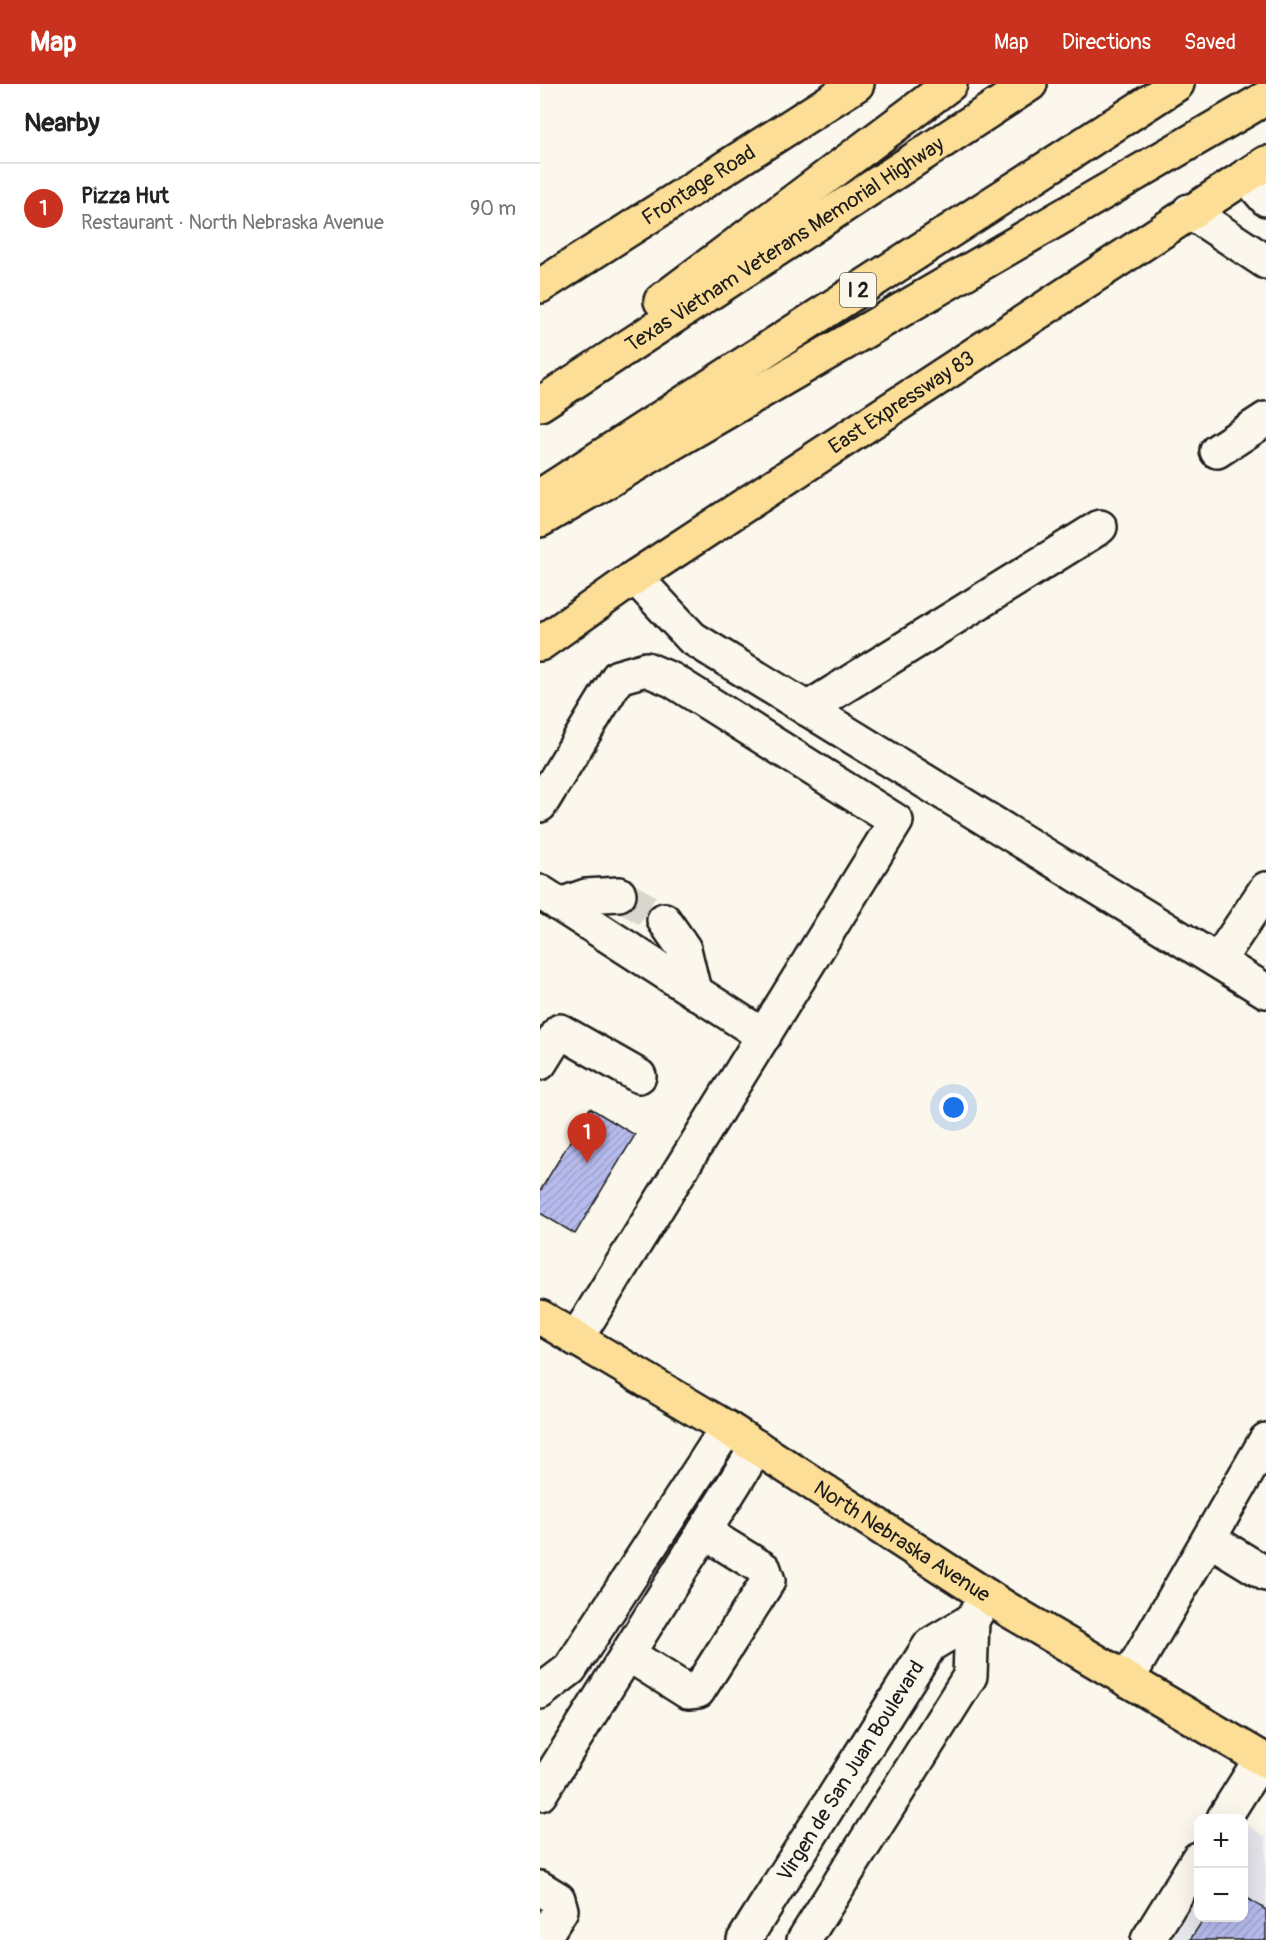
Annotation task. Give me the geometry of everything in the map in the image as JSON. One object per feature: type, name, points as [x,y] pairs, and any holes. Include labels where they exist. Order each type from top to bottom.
[{"type":"main road","name":"Frontage Road","points":[[540,286],[857,84]]},
{"type":"main road","points":[[540,391],[950,84]]},
{"type":"main road","name":"Texas Vietnam Veterans Memorial Highway","points":[[540,404],[1030,84]]},
{"type":"main road","name":"I 2","points":[[540,496],[1177,84]]},
{"type":"main road","points":[[540,520],[1266,98]]},
{"type":"main road","name":"East Expressway 83","points":[[540,644],[635,577],[1189,211],[1259,179]]},
{"type":"main road","name":"North Nebraska Avenue","points":[[540,1318],[757,1447],[980,1608],[1127,1680],[1264,1760]]},
{"type":"street","points":[[1189,211],[1266,261]]},
{"type":"street","points":[[1217,451],[1266,419]]},
{"type":"street","points":[[807,709],[1100,527]]},
{"type":"street","points":[[635,577],[692,638],[1266,991]]},
{"type":"street","points":[[540,805],[618,677],[646,669],[672,680],[896,821],[576,1339]]},
{"type":"street","points":[[1218,961],[1266,889]]},
{"type":"street","points":[[550,899],[620,894]]},
{"type":"street","points":[[550,899],[764,1036]]},
{"type":"street","points":[[664,920],[684,949],[694,991]]},
{"type":"street","points":[[540,1063],[560,1031],[639,1076]]},
{"type":"street","points":[[540,1691],[570,1669],[727,1428]]},
{"type":"street","points":[[1127,1680],[1266,1440]]},
{"type":"street","points":[[540,1794],[757,1447]]},
{"type":"street","points":[[628,1654],[688,1692],[698,1691],[768,1581],[764,1569],[704,1532]]},
{"type":"street","points":[[1209,1539],[1266,1574]]},
{"type":"street","points":[[804,1940],[970,1676],[980,1608]]},
{"type":"street","name":"Virgen de San Juan Boulevard","points":[[744,1940],[930,1646],[980,1608]]},
{"type":"street","points":[[1227,1814],[1264,1760]]},
{"type":"street","points":[[1148,1940],[1194,1865]]},
{"type":"street","points":[[540,1888],[558,1899],[561,1910],[542,1940]]},
{"type":"shaded area","points":[[1248,1826],[1266,1837],[1266,1940],[1171,1940],[1194,1902],[1194,1922],[1248,1922]]},
{"type":"building","points":[[590,1108],[635,1135],[575,1234],[540,1213],[540,1191]]},
{"type":"building","points":[[1248,1899],[1266,1910],[1266,1940],[1190,1940],[1201,1922],[1248,1922]]},
{"type":"tunnel","points":[[619,894],[664,920]]},
{"type":"place","name":"Pizza Hut","points":[[587,1163]]}]
